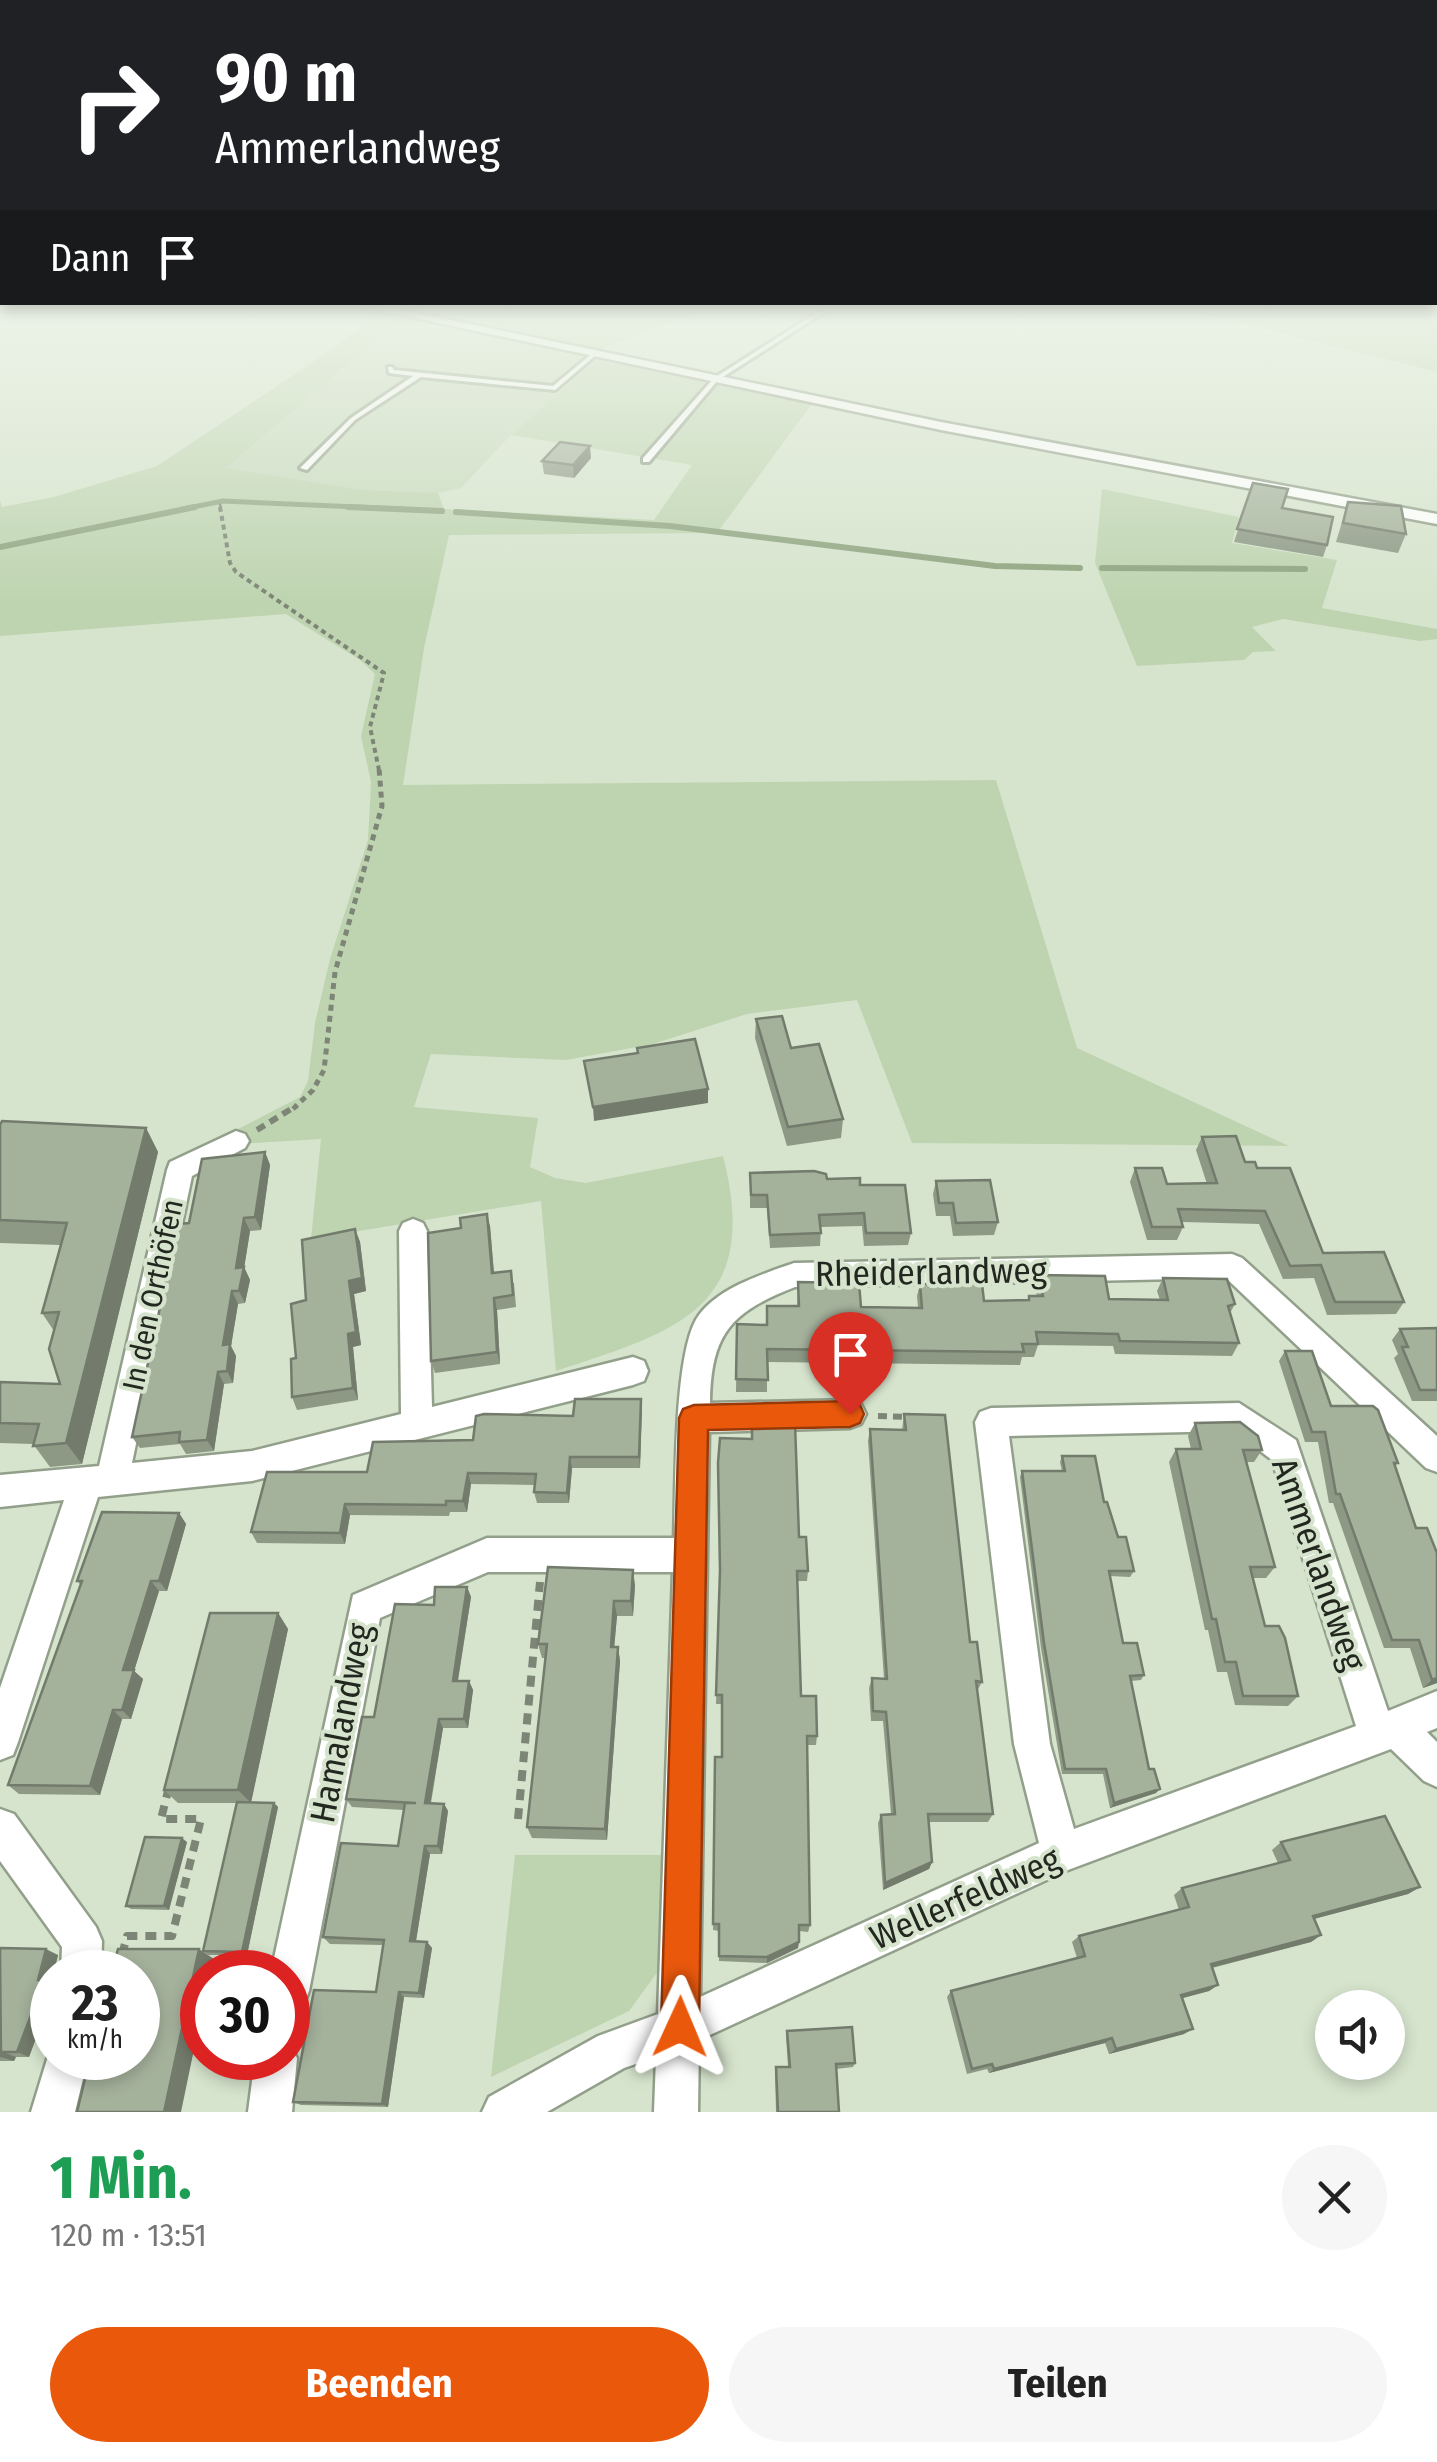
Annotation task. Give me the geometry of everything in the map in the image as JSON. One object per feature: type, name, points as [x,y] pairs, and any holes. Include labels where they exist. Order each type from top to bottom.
[{"type":"street","points":[[848,405],[1437,519]]},
{"type":"street","name":"In den Orthöfen","points":[[0,1742],[99,1482],[180,1170],[236,1141]]},
{"type":"street","points":[[413,1231],[417,1425]]},
{"type":"street","name":"Rheiderlandweg","points":[[676,2112],[695,1380],[710,1323],[752,1291],[794,1275],[1232,1266],[1437,1456]]},
{"type":"street","points":[[0,1490],[252,1466],[633,1371]]},
{"type":"street","points":[[694,1418],[850,1414]]},
{"type":"street","name":"Ammerlandweg","points":[[1060,1854],[1032,1744],[991,1422],[1239,1417],[1285,1451],[1386,1731]]},
{"type":"street","name":"Hamalandweg","points":[[296,1950],[365,1606],[487,1554],[688,1555]]},
{"type":"street","name":"Wellerfeldweg","points":[[504,2112],[613,2050],[680,2027],[1060,1854],[1437,1710]]},
{"type":"street","points":[[1386,1731],[1437,1768]]},
{"type":"street","points":[[0,1828],[82,1941],[82,1950]]},
{"type":"street","points":[[53,2112],[61,2080]]},
{"type":"street","points":[[270,2112],[274,2080]]},
{"type":"lane","points":[[304,468],[353,419],[375,405]]},
{"type":"lane","points":[[646,460],[694,405]]},
{"type":"path","points":[[220,504],[230,562],[236,572],[384,673],[370,727],[379,764],[382,806],[335,972],[320,1085],[300,1104],[236,1141]]},
{"type":"path","points":[[850,1414],[921,1418]]},
{"type":"path","points":[[518,1818],[543,1554]]},
{"type":"path","points":[[123,1950],[127,1936],[172,1936],[201,1819],[161,1819],[170,1783]]},
{"type":"shaded area","points":[[249,405],[300,405],[226,468],[364,490],[438,493],[444,509],[654,520],[692,465],[511,435],[545,405],[811,405],[717,533],[449,535],[424,648],[403,785],[996,780],[1077,1048],[1289,1146],[912,1143],[857,1000],[747,1014],[653,1044],[566,1060],[431,1054],[414,1107],[538,1118],[530,1167],[555,1178],[586,1183],[723,1156],[732,1207],[731,1248],[719,1280],[700,1305],[673,1325],[639,1342],[556,1371],[541,1201],[311,1239],[321,1139],[205,1146],[300,1097],[308,1081],[315,1023],[330,959],[368,840],[371,782],[361,736],[375,674],[360,660],[286,614],[0,636],[0,501],[2,507],[54,497],[157,466]]},
{"type":"shaded area","points":[[299,405],[545,405],[461,488],[438,493],[364,490],[224,468]]},
{"type":"shaded area","points":[[1102,489],[1239,517],[1232,543],[1337,560],[1322,608],[1437,629],[1437,639],[1420,641],[1283,619],[1252,627],[1276,651],[1253,652],[1244,660],[1137,666],[1095,563]]},
{"type":"shaded area","points":[[515,1855],[663,1855],[659,1970],[629,2011],[491,2077]]},
{"type":"building","points":[[560,442],[590,446],[573,465],[542,461]]},
{"type":"building","points":[[1253,483],[1288,489],[1282,508],[1333,517],[1327,545],[1237,529]]},
{"type":"building","points":[[1348,502],[1401,506],[1406,534],[1343,523]]},
{"type":"building","points":[[782,1016],[791,1048],[819,1044],[843,1119],[788,1127],[756,1019]]},
{"type":"building","points":[[695,1039],[708,1089],[593,1107],[584,1061]]},
{"type":"building","points":[[2,1121],[146,1128],[66,1443],[33,1446],[39,1424],[0,1423],[0,1382],[60,1384],[49,1349],[59,1312],[42,1313],[67,1223],[0,1220]]},
{"type":"building","points":[[1236,1136],[1245,1162],[1255,1162],[1257,1168],[1290,1168],[1323,1253],[1384,1252],[1404,1302],[1335,1302],[1321,1265],[1290,1266],[1265,1211],[1178,1209],[1183,1227],[1152,1227],[1135,1168],[1162,1168],[1167,1184],[1217,1183],[1202,1137]]},
{"type":"building","points":[[265,1152],[255,1217],[244,1218],[236,1268],[244,1267],[239,1291],[232,1291],[223,1345],[230,1344],[227,1371],[218,1372],[207,1440],[179,1442],[180,1432],[132,1437],[178,1224],[189,1223],[202,1159]]},
{"type":"building","points":[[750,1173],[826,1174],[827,1179],[860,1178],[860,1185],[905,1185],[911,1233],[866,1233],[864,1213],[819,1215],[821,1233],[770,1235],[767,1195],[751,1195]]},
{"type":"building","points":[[990,1180],[998,1222],[956,1223],[953,1203],[939,1203],[936,1181]]},
{"type":"building","points":[[487,1214],[492,1273],[511,1271],[513,1295],[494,1298],[497,1352],[431,1361],[428,1233],[461,1228],[460,1218]]},
{"type":"building","points":[[355,1229],[362,1278],[349,1281],[356,1332],[348,1334],[353,1388],[292,1397],[291,1359],[296,1358],[291,1304],[306,1300],[302,1240]]},
{"type":"building","points":[[1039,1275],[1105,1276],[1109,1299],[1168,1300],[1163,1278],[1227,1279],[1235,1304],[1228,1306],[1239,1343],[1120,1341],[1118,1334],[1036,1332],[1038,1344],[1022,1344],[1024,1352],[767,1349],[768,1380],[736,1379],[737,1324],[767,1325],[767,1306],[799,1306],[798,1282],[859,1283],[861,1307],[922,1308],[920,1284],[982,1284],[984,1301],[1029,1300],[1029,1296],[1043,1296]]},
{"type":"building","points":[[1437,1328],[1437,1390],[1420,1390],[1402,1347],[1408,1347],[1400,1329]]},
{"type":"building","points":[[1285,1351],[1312,1351],[1331,1406],[1373,1406],[1378,1410],[1416,1528],[1427,1528],[1437,1553],[1437,1678],[1432,1680],[1419,1640],[1392,1640],[1340,1494],[1336,1494],[1325,1432],[1312,1432]]},
{"type":"building","points":[[575,1399],[641,1399],[639,1457],[570,1457],[567,1493],[534,1492],[536,1474],[468,1473],[463,1501],[446,1501],[446,1505],[345,1504],[340,1533],[251,1532],[267,1472],[367,1472],[373,1442],[473,1440],[476,1416],[573,1416]]},
{"type":"building","points":[[904,1414],[945,1415],[970,1642],[977,1642],[982,1682],[976,1681],[993,1814],[928,1814],[932,1862],[885,1883],[881,1815],[895,1814],[886,1712],[873,1711],[872,1678],[887,1679],[870,1429],[906,1430]]},
{"type":"building","points":[[1240,1422],[1258,1436],[1262,1450],[1243,1450],[1275,1567],[1250,1567],[1265,1626],[1279,1626],[1285,1638],[1298,1696],[1243,1696],[1236,1662],[1225,1662],[1216,1619],[1212,1619],[1176,1449],[1201,1449],[1195,1423]]},
{"type":"building","points":[[752,1423],[795,1423],[799,1537],[806,1537],[808,1571],[797,1571],[801,1696],[816,1696],[817,1736],[807,1736],[810,1925],[799,1925],[799,1942],[767,1957],[719,1956],[719,1924],[713,1924],[715,1757],[722,1757],[722,1695],[716,1695],[718,1463],[720,1438],[752,1439]]},
{"type":"building","points":[[1062,1456],[1095,1456],[1104,1502],[1118,1537],[1126,1537],[1134,1571],[1109,1571],[1123,1643],[1137,1643],[1144,1675],[1130,1676],[1149,1769],[1154,1769],[1160,1789],[1114,1803],[1106,1769],[1065,1769],[1044,1643],[1022,1471],[1065,1471]]},
{"type":"building","points":[[102,1512],[179,1513],[159,1581],[151,1581],[123,1670],[134,1670],[122,1710],[113,1710],[90,1786],[8,1785],[82,1581],[77,1581]]},
{"type":"building","points":[[548,1567],[633,1570],[631,1601],[614,1601],[611,1647],[618,1647],[605,1829],[527,1827],[547,1644],[538,1644]]},
{"type":"building","points":[[435,1587],[467,1587],[453,1681],[469,1681],[464,1719],[439,1719],[425,1803],[444,1804],[438,1846],[425,1846],[410,1941],[427,1942],[419,1993],[399,1992],[382,2104],[293,2102],[297,2080],[310,2080],[310,2011],[314,1990],[376,1992],[384,1940],[323,1937],[341,1843],[398,1846],[405,1803],[416,1803],[346,1799],[362,1717],[374,1717],[395,1604],[434,1605]]},
{"type":"building","points":[[210,1613],[278,1613],[238,1790],[164,1790]]},
{"type":"building","points":[[237,1802],[274,1803],[242,1950],[203,1950]]},
{"type":"building","points":[[1385,1816],[1420,1887],[1313,1916],[1321,1935],[1211,1964],[1218,1985],[1181,1995],[1193,2029],[1116,2049],[1112,2038],[994,2069],[992,2064],[972,2069],[951,1991],[1085,1956],[1079,1936],[1189,1907],[1182,1888],[1290,1860],[1281,1842]]},
{"type":"building","points":[[145,1837],[182,1838],[164,1906],[126,1906]]},
{"type":"building","points":[[0,1948],[46,1949],[30,1950],[30,2018],[17,2052],[3,2052],[1,2057]]},
{"type":"building","points":[[199,1949],[180,1950],[180,2037],[164,2112],[77,2112],[85,2080],[160,2080],[160,1950],[118,1950]]},
{"type":"building","points":[[852,2027],[855,2063],[836,2064],[839,2112],[778,2112],[776,2067],[790,2067],[787,2031]]},
{"type":"waterway","points":[[183,509],[223,501],[403,509]]},
{"type":"waterway","points":[[0,547],[195,507]]},
{"type":"waterway","points":[[348,507],[442,511]]},
{"type":"waterway","points":[[456,512],[670,526],[995,566],[1080,568]]},
{"type":"waterway","points":[[1102,568],[1305,569]]},
{"type":"route","points":[[680,2027],[694,1418],[850,1414]]}]
